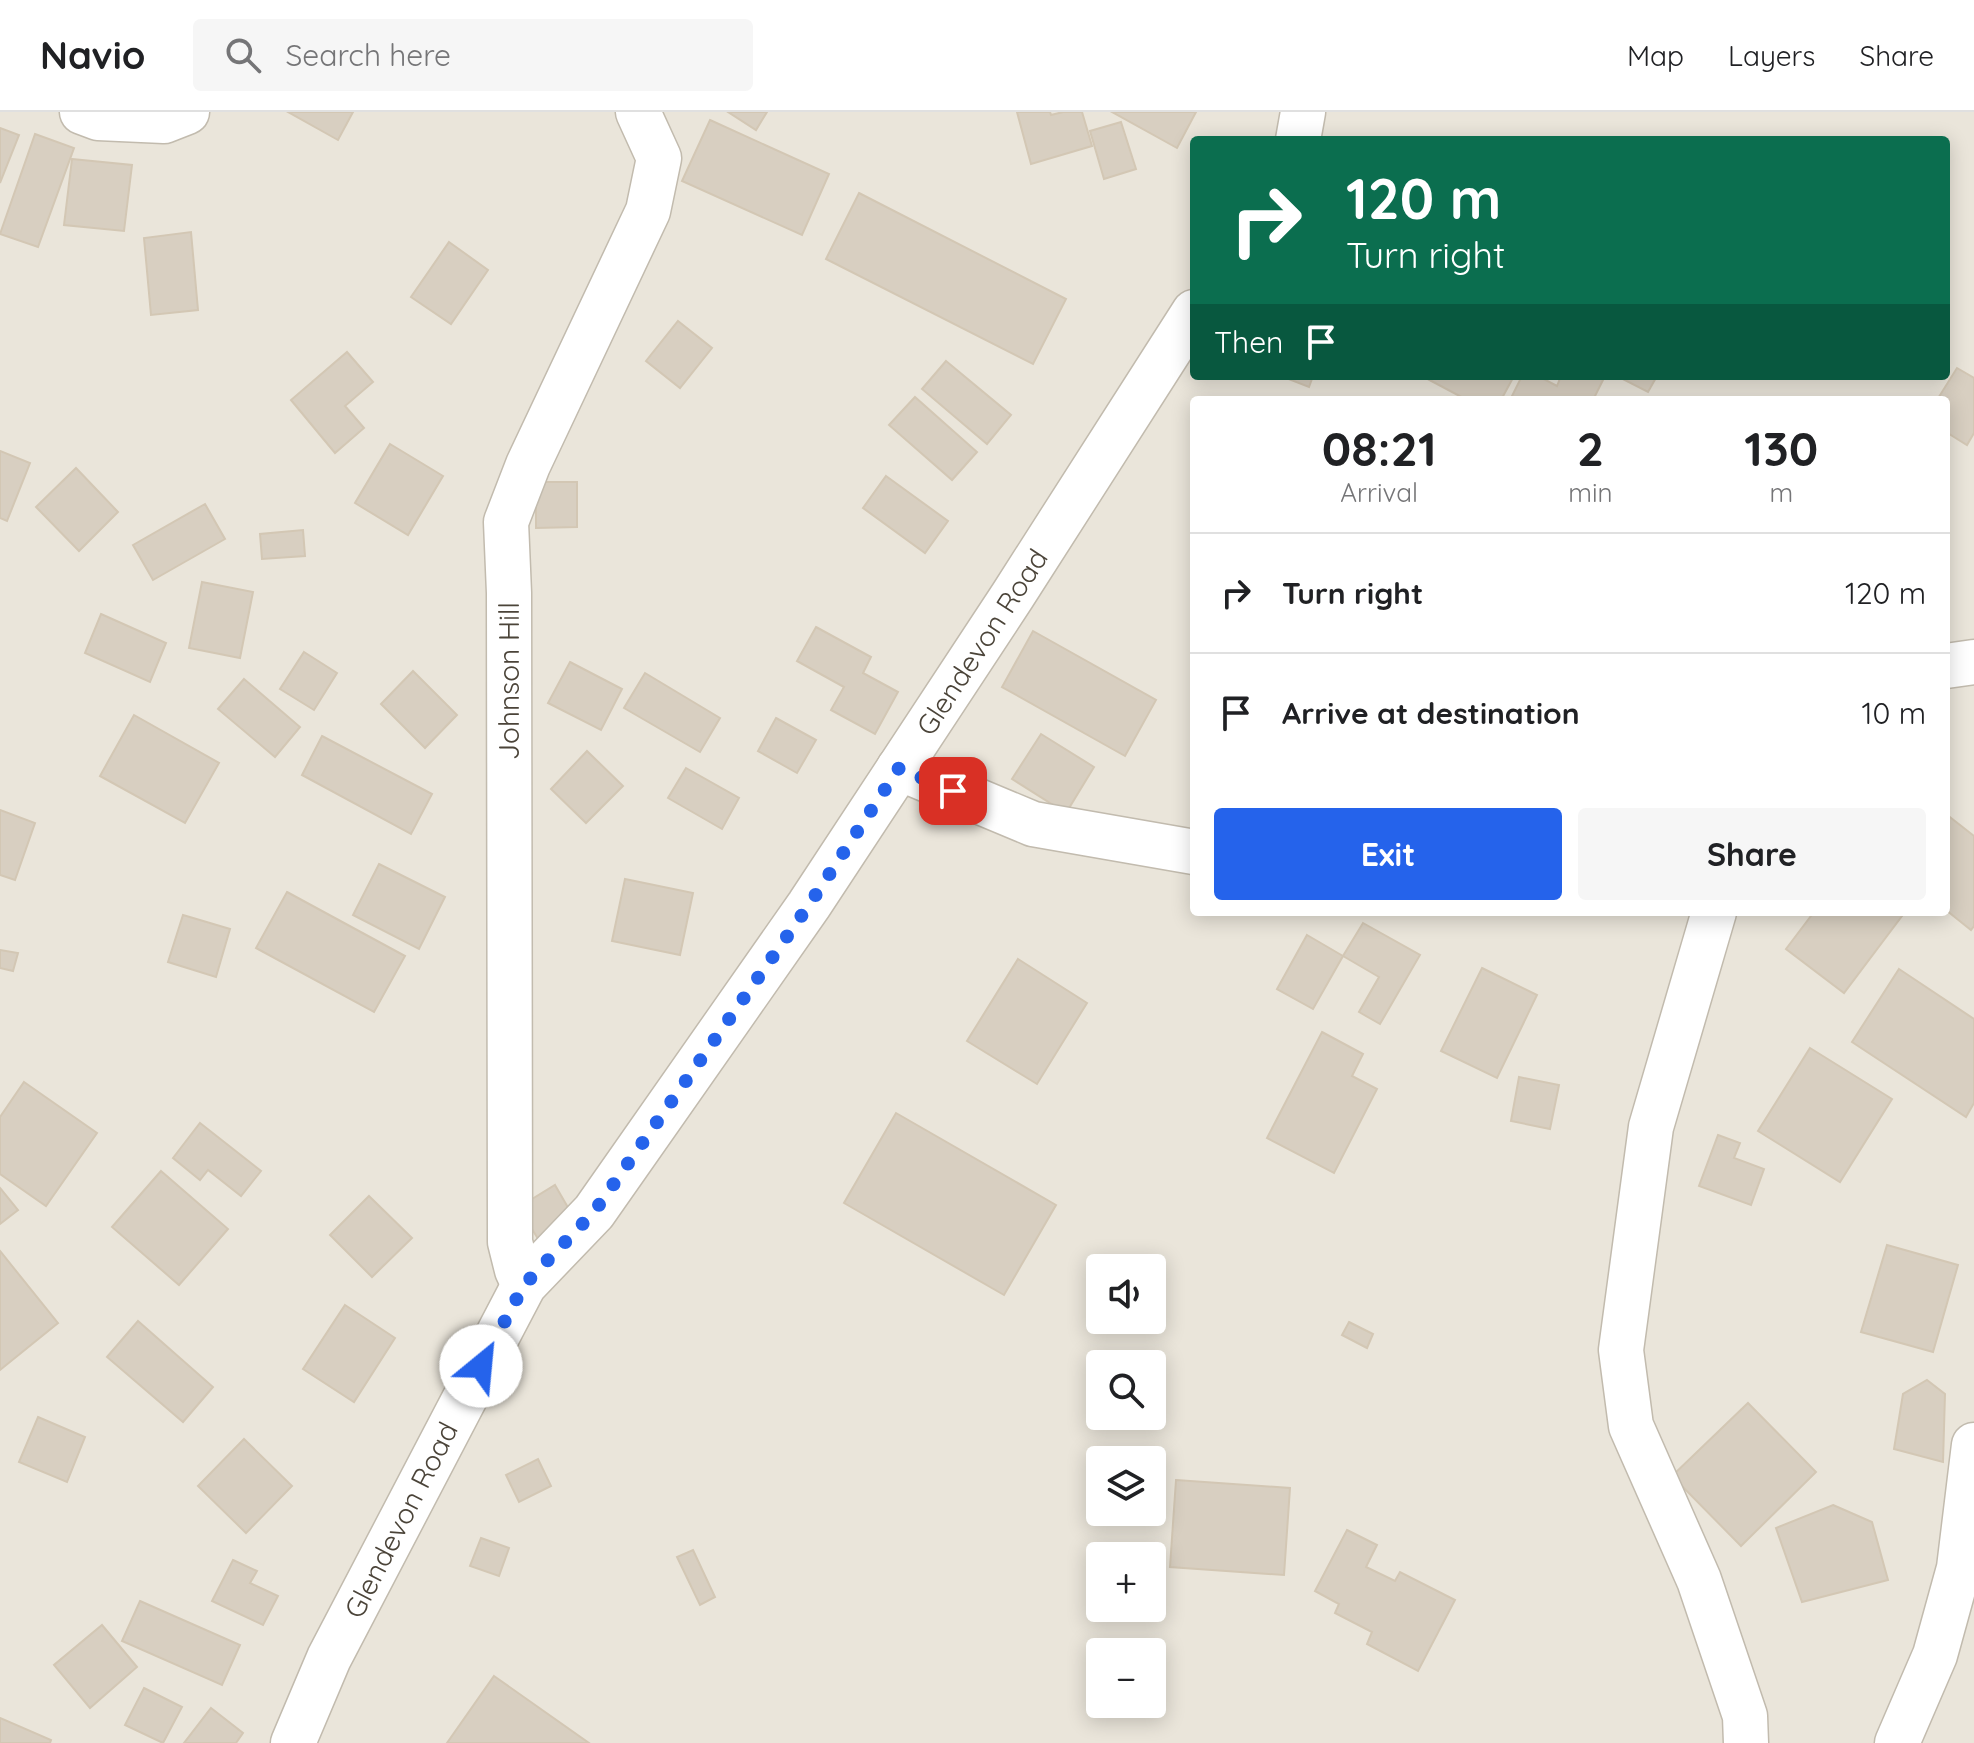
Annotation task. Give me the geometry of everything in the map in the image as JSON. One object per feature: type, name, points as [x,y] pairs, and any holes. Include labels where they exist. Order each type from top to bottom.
[{"type":"street","points":[[82,112],[98,118],[164,121],[187,112]]},
{"type":"street","name":"Johnson Hill","points":[[524,1285],[510,1242],[509,593],[506,522],[528,465],[648,211],[659,158],[638,112]]},
{"type":"street","points":[[1299,136],[1303,112]]},
{"type":"street","name":"Glendevon Road","points":[[293,1743],[329,1658],[524,1285],[594,1212],[809,905],[1190,318]]},
{"type":"street","points":[[1950,665],[1974,662]]},
{"type":"street","points":[[899,768],[1033,824],[1190,851]]},
{"type":"street","points":[[1713,916],[1651,1127],[1621,1350],[1631,1426],[1699,1580],[1745,1716],[1746,1743]]},
{"type":"street","points":[[1897,1743],[1935,1655],[1959,1568],[1974,1445]]},
{"type":"shaded area","points":[[0,112],[1974,112],[1974,1743],[0,1743]]},
{"type":"building","points":[[288,112],[353,112],[338,140]]},
{"type":"building","points":[[728,112],[767,112],[756,130]]},
{"type":"building","points":[[1017,112],[1050,112],[1051,115],[1082,112],[1092,146],[1031,164]]},
{"type":"building","points":[[1112,112],[1196,112],[1177,148]]},
{"type":"building","points":[[710,120],[829,174],[802,235],[682,181]]},
{"type":"building","points":[[1121,122],[1136,169],[1104,179],[1090,131]]},
{"type":"building","points":[[0,128],[19,135],[0,183]]},
{"type":"building","points":[[35,134],[74,148],[38,247],[0,234]]},
{"type":"building","points":[[72,159],[132,165],[124,231],[64,225]]},
{"type":"building","points":[[859,193],[1066,299],[1033,364],[826,259]]},
{"type":"building","points":[[191,232],[198,310],[151,315],[144,238]]},
{"type":"building","points":[[449,242],[488,270],[451,324],[411,297]]},
{"type":"building","points":[[678,321],[712,348],[680,388],[646,361]]},
{"type":"building","points":[[347,352],[373,382],[345,406],[364,428],[335,453],[291,400]]},
{"type":"building","points":[[946,361],[1011,415],[987,444],[922,389]]},
{"type":"building","points":[[1957,368],[1974,378],[1974,433],[1967,445],[1950,434],[1950,396],[1940,396]]},
{"type":"building","points":[[1291,380],[1312,380],[1309,387]]},
{"type":"building","points":[[1430,380],[1512,380],[1503,396],[1460,396]]},
{"type":"building","points":[[1520,380],[1546,380],[1557,386],[1559,380],[1603,380],[1595,396],[1512,396]]},
{"type":"building","points":[[1625,380],[1655,380],[1648,392]]},
{"type":"building","points":[[915,397],[977,452],[952,480],[889,425]]},
{"type":"building","points":[[390,444],[443,476],[408,535],[355,503]]},
{"type":"building","points":[[0,451],[30,463],[7,521],[0,518]]},
{"type":"building","points":[[76,468],[118,512],[79,551],[36,507]]},
{"type":"building","points":[[886,476],[948,521],[925,553],[863,508]]},
{"type":"building","points":[[536,482],[577,482],[577,527],[536,528]]},
{"type":"building","points":[[205,504],[225,539],[153,580],[133,545]]},
{"type":"building","points":[[303,530],[305,556],[262,559],[260,534]]},
{"type":"building","points":[[202,582],[253,592],[240,658],[189,648]]},
{"type":"building","points":[[101,614],[166,643],[150,682],[85,653]]},
{"type":"building","points":[[816,627],[871,657],[863,673],[898,692],[875,734],[831,710],[844,687],[797,661]]},
{"type":"building","points":[[1033,631],[1156,700],[1125,756],[1002,687]]},
{"type":"building","points":[[304,652],[337,673],[314,710],[280,689]]},
{"type":"building","points":[[570,662],[622,689],[601,730],[548,703]]},
{"type":"building","points":[[413,671],[457,715],[425,748],[381,704]]},
{"type":"building","points":[[645,673],[720,718],[700,752],[624,708]]},
{"type":"building","points":[[244,679],[300,727],[275,757],[218,709]]},
{"type":"building","points":[[134,715],[219,763],[185,823],[100,776]]},
{"type":"building","points":[[776,718],[816,740],[797,773],[758,751]]},
{"type":"building","points":[[1041,734],[1094,767],[1066,813],[1012,779]]},
{"type":"building","points":[[322,736],[432,794],[411,834],[302,775]]},
{"type":"building","points":[[587,751],[623,786],[586,823],[551,789]]},
{"type":"building","points":[[686,768],[739,798],[722,829],[668,798]]},
{"type":"building","points":[[0,810],[35,823],[15,880],[0,875]]},
{"type":"building","points":[[1950,817],[1974,836],[1974,926],[1971,930],[1950,913]]},
{"type":"building","points":[[379,864],[445,897],[419,949],[353,915]]},
{"type":"building","points":[[625,879],[693,893],[680,955],[612,941]]},
{"type":"building","points":[[287,892],[405,956],[374,1012],[256,948]]},
{"type":"building","points":[[183,915],[230,929],[216,977],[168,962]]},
{"type":"building","points":[[1811,916],[1902,916],[1844,993],[1786,949]]},
{"type":"building","points":[[1363,923],[1420,955],[1380,1024],[1359,1012],[1379,977],[1343,956]]},
{"type":"building","points":[[1307,935],[1343,956],[1313,1009],[1277,989]]},
{"type":"building","points":[[0,950],[18,953],[13,971],[0,968]]},
{"type":"building","points":[[1018,959],[1087,1003],[1037,1084],[967,1041]]},
{"type":"building","points":[[1482,968],[1537,995],[1497,1078],[1441,1051]]},
{"type":"building","points":[[1899,969],[1974,1019],[1974,1103],[1966,1117],[1852,1042]]},
{"type":"building","points":[[1322,1032],[1363,1054],[1352,1076],[1377,1089],[1334,1173],[1267,1138]]},
{"type":"building","points":[[1810,1048],[1892,1099],[1840,1182],[1758,1131]]},
{"type":"building","points":[[1519,1077],[1559,1085],[1550,1129],[1511,1121]]},
{"type":"building","points":[[24,1082],[97,1133],[46,1206],[0,1174],[0,1117]]},
{"type":"building","points":[[896,1113],[1056,1205],[1004,1295],[844,1203]]},
{"type":"building","points":[[200,1123],[261,1171],[241,1196],[208,1170],[200,1180],[173,1158]]},
{"type":"building","points":[[1718,1135],[1740,1143],[1734,1158],[1764,1169],[1751,1205],[1699,1186]]},
{"type":"building","points":[[161,1171],[228,1229],[179,1285],[112,1227]]},
{"type":"building","points":[[555,1185],[574,1218],[538,1239],[519,1207]]},
{"type":"building","points":[[0,1188],[18,1210],[0,1224]]},
{"type":"building","points":[[369,1196],[412,1238],[372,1277],[330,1235]]},
{"type":"building","points":[[1887,1245],[1958,1265],[1933,1352],[1861,1332]]},
{"type":"building","points":[[0,1251],[58,1323],[0,1370]]},
{"type":"building","points":[[345,1305],[395,1338],[354,1402],[303,1369]]},
{"type":"building","points":[[138,1321],[213,1387],[183,1422],[107,1357]]},
{"type":"building","points":[[1349,1322],[1373,1334],[1367,1348],[1342,1335]]},
{"type":"building","points":[[1927,1380],[1945,1394],[1943,1462],[1894,1449],[1903,1394]]},
{"type":"building","points":[[1748,1403],[1816,1472],[1741,1546],[1672,1476]]},
{"type":"building","points":[[38,1417],[85,1437],[67,1482],[19,1462]]},
{"type":"building","points":[[244,1439],[292,1486],[246,1533],[198,1486]]},
{"type":"building","points":[[538,1459],[551,1486],[519,1502],[506,1475]]},
{"type":"building","points":[[1176,1480],[1290,1488],[1284,1575],[1170,1567]]},
{"type":"building","points":[[1833,1505],[1872,1522],[1888,1580],[1802,1602],[1776,1528]]},
{"type":"building","points":[[1347,1530],[1377,1545],[1366,1567],[1395,1581],[1400,1572],[1455,1600],[1418,1671],[1367,1644],[1372,1632],[1335,1613],[1339,1604],[1315,1591]]},
{"type":"building","points":[[481,1538],[509,1548],[499,1576],[470,1566]]},
{"type":"building","points":[[693,1550],[715,1597],[700,1605],[677,1557]]},
{"type":"building","points":[[233,1560],[257,1571],[250,1583],[278,1596],[263,1625],[212,1601]]},
{"type":"building","points":[[140,1601],[240,1645],[222,1685],[122,1641]]},
{"type":"building","points":[[102,1625],[137,1667],[90,1708],[54,1665]]},
{"type":"building","points":[[494,1676],[589,1743],[447,1743]]},
{"type":"building","points":[[144,1688],[182,1707],[163,1743],[125,1725]]},
{"type":"building","points":[[211,1708],[243,1733],[236,1743],[184,1743]]},
{"type":"building","points":[[0,1718],[51,1740],[50,1743],[0,1743]]},
{"type":"route","points":[[481,1366],[524,1285],[594,1212],[809,905],[899,768],[953,791]]}]
